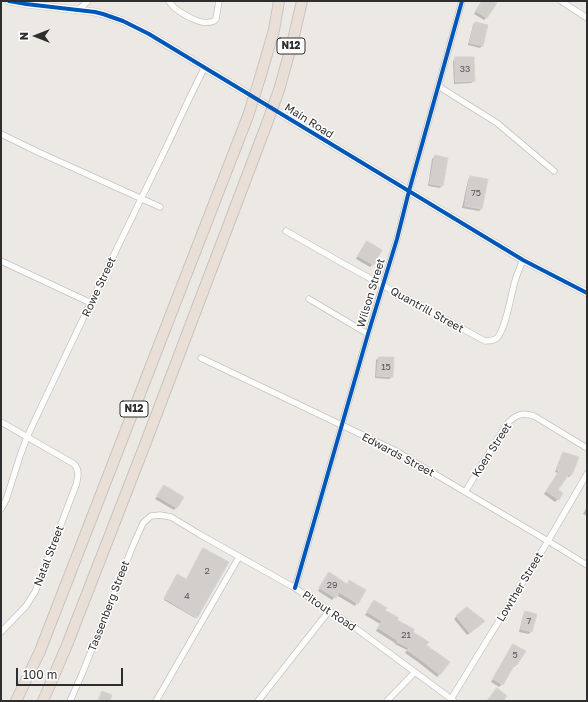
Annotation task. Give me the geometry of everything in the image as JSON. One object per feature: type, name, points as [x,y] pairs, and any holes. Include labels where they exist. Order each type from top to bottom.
[{"type":"highway","name":"N12","points":[[16,701],[40,651],[248,116],[274,30],[279,1]]},
{"type":"highway","name":"N12","points":[[43,701],[67,645],[143,450],[266,126],[293,40],[302,1]]},
{"type":"street","name":"Main Road","points":[[10,1],[103,14],[123,21],[205,67],[522,260],[587,293]]},
{"type":"street","points":[[78,10],[88,1]]},
{"type":"street","points":[[169,1],[172,6],[198,21],[214,22],[216,19],[219,1]]},
{"type":"street","name":"Wilson Street","points":[[295,588],[397,239],[462,1]]},
{"type":"street","points":[[561,1],[587,18]]},
{"type":"street","name":"Rowe Street","points":[[1,509],[6,500],[27,437],[171,138],[191,93],[205,67]]},
{"type":"street","points":[[438,86],[497,123],[554,171]]},
{"type":"street","points":[[1,134],[160,207]]},
{"type":"street","name":"Quantrill Street","points":[[286,231],[485,342],[490,342],[496,338],[502,329],[522,260]]},
{"type":"street","points":[[1,261],[91,303]]},
{"type":"street","points":[[309,300],[368,334]]},
{"type":"street","name":"Edwards Street","points":[[201,358],[396,452],[587,565]]},
{"type":"street","name":"Koen Street","points":[[465,492],[506,426],[518,415],[526,414],[534,416],[587,448]]},
{"type":"street","points":[[1,422],[27,437]]},
{"type":"street","name":"Natal Street","points":[[1,632],[26,606],[35,592],[78,477],[76,465],[27,437]]},
{"type":"street","name":"Lowther Street","points":[[453,700],[587,474]]},
{"type":"street","name":"Pitout Road","points":[[154,516],[160,515],[171,517],[295,588],[354,628],[453,700]]},
{"type":"street","name":"Tassenberg Street","points":[[70,701],[140,529],[146,520],[154,516]]},
{"type":"street","points":[[156,701],[240,557]]},
{"type":"street","points":[[258,701],[329,611]]},
{"type":"street","points":[[388,701],[415,672]]},
{"type":"building","points":[[482,1],[493,1],[497,3],[487,18],[476,11]]},
{"type":"building","points":[[475,22],[488,25],[483,46],[470,43]]},
{"type":"building","points":[[455,57],[474,57],[475,81],[456,82]]},
{"type":"building","points":[[435,155],[448,158],[443,186],[430,184]]},
{"type":"building","points":[[470,176],[488,179],[482,209],[465,206]]},
{"type":"building","points":[[367,241],[382,250],[374,265],[358,256]]},
{"type":"building","points":[[379,357],[394,357],[393,377],[377,376]]},
{"type":"building","points":[[563,452],[579,457],[572,475],[569,474],[558,490],[563,493],[559,500],[546,491],[559,471],[557,470]]},
{"type":"building","points":[[164,485],[184,497],[177,508],[157,496]]},
{"type":"building","points":[[203,548],[229,562],[197,618],[164,598],[177,574],[186,579]]},
{"type":"building","points":[[329,572],[347,584],[349,580],[366,590],[358,604],[339,592],[336,598],[319,588]]},
{"type":"building","points":[[374,600],[387,608],[385,610],[399,618],[397,620],[414,629],[413,632],[429,642],[426,645],[450,662],[440,675],[407,650],[409,648],[397,642],[397,640],[378,628],[382,621],[367,612]]},
{"type":"building","points":[[467,607],[485,621],[470,633],[456,616]]},
{"type":"building","points":[[525,611],[537,614],[532,632],[521,629]]},
{"type":"building","points":[[513,644],[526,651],[517,665],[515,664],[503,685],[493,679]]},
{"type":"building","points":[[497,688],[507,696],[503,701],[487,701]]},
{"type":"building","points":[[102,691],[112,695],[110,701],[98,701]]},
{"type":"cycle path","points":[[9,1],[95,12],[123,21],[149,34],[523,260],[587,293]]},
{"type":"cycle path","points":[[295,588],[397,239],[462,1]]}]
